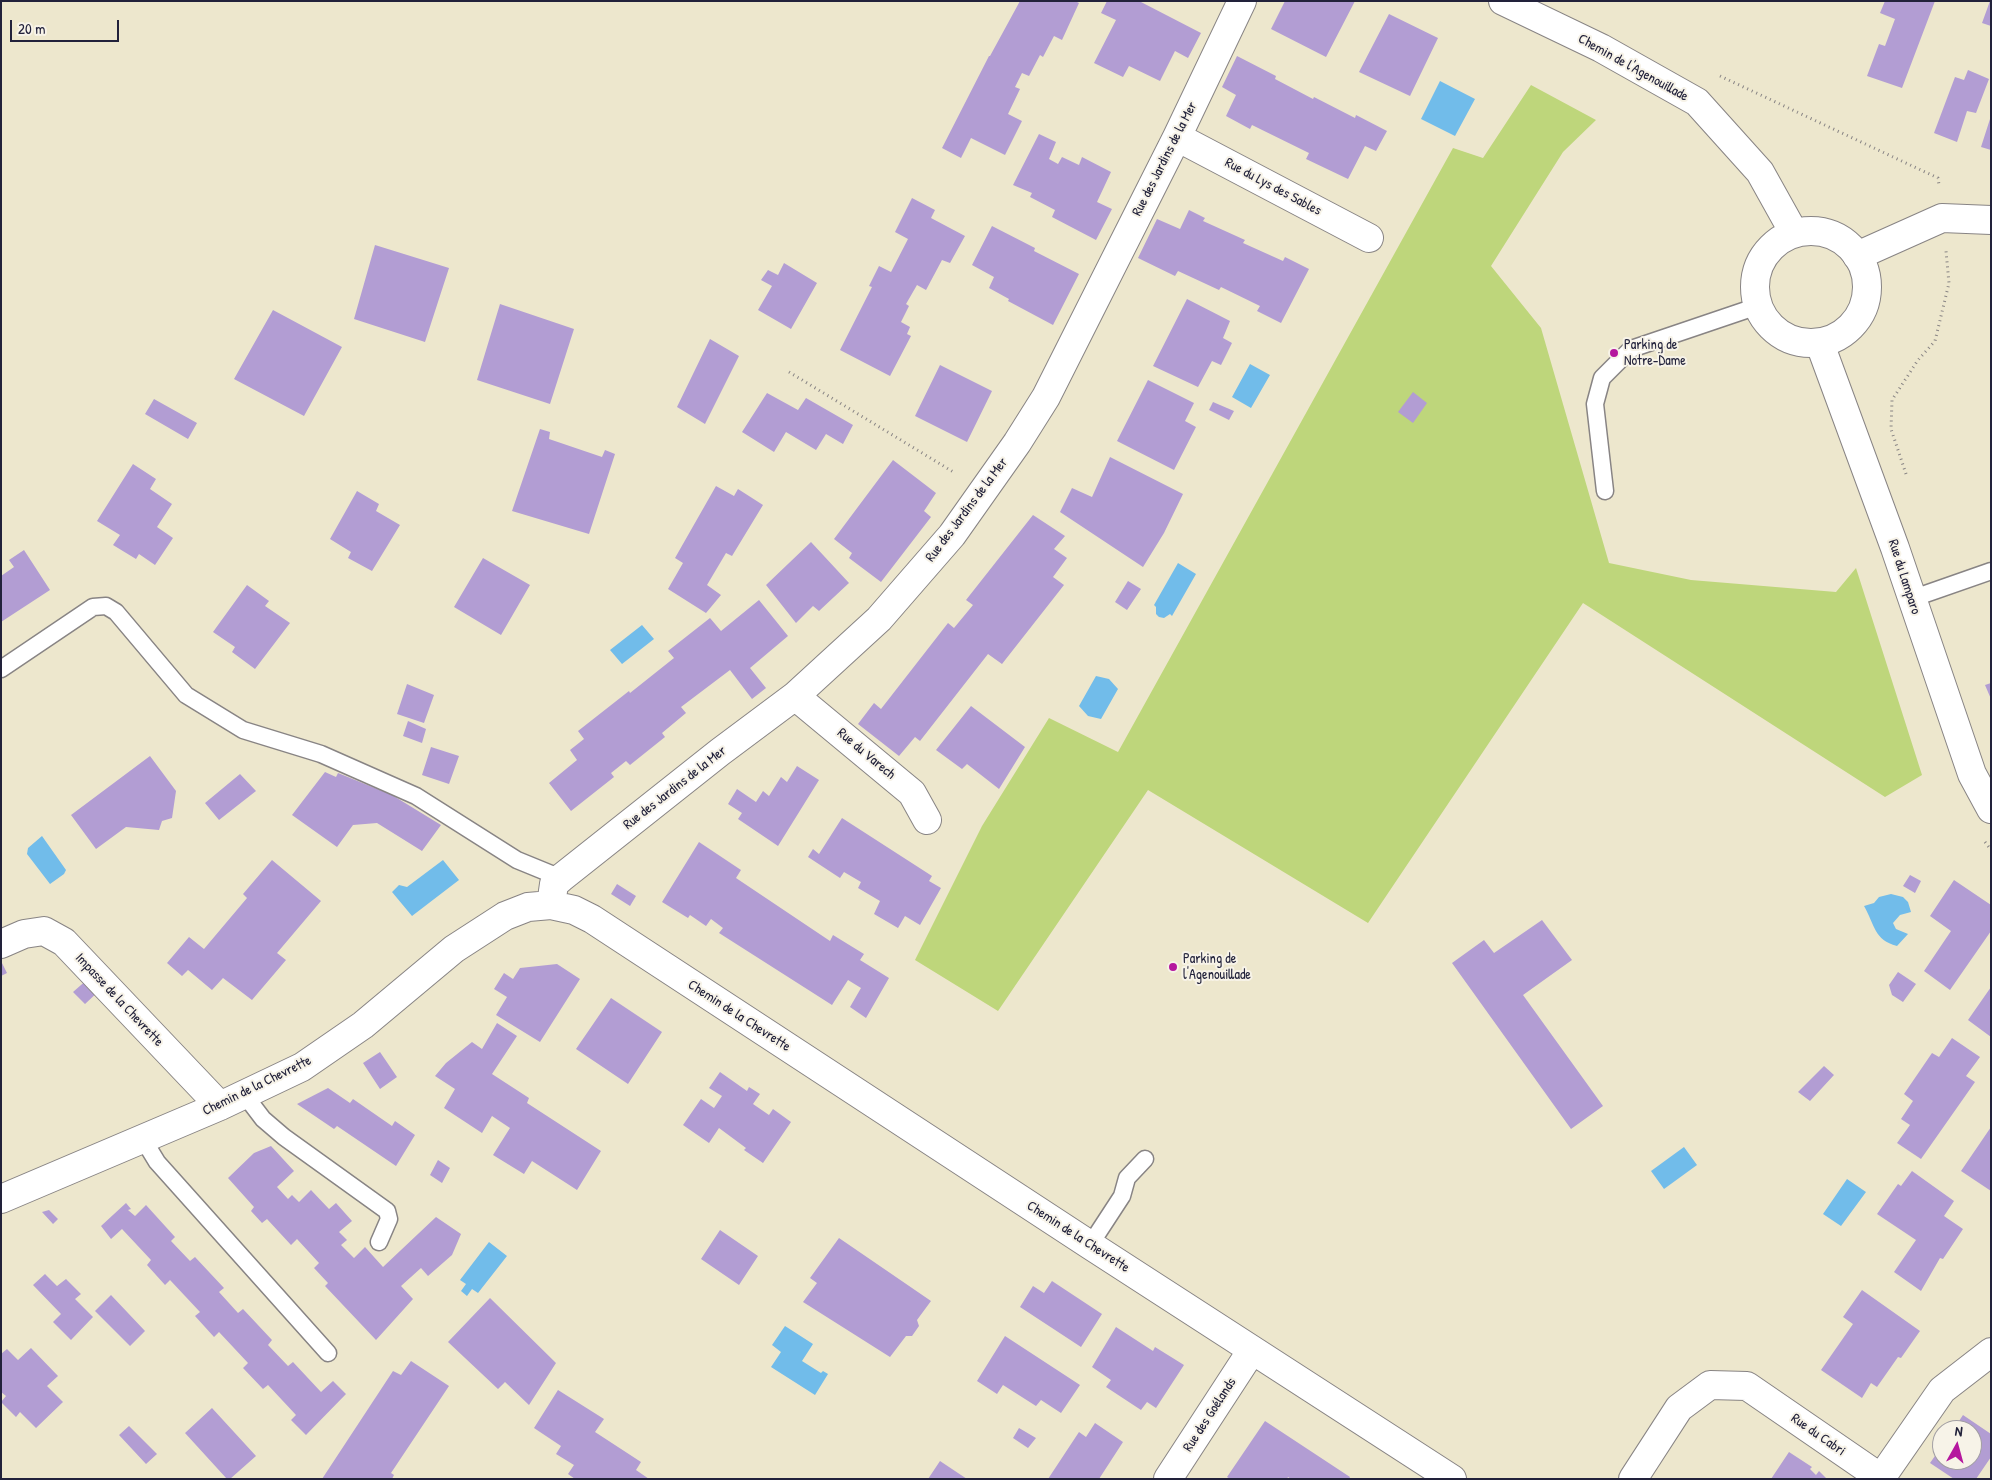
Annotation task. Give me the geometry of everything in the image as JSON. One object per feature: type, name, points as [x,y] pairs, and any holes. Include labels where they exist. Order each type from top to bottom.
[{"type":"street","name":"Rue des Jardins de la Mer","points":[[560,878],[720,752],[796,696],[879,619],[952,535],[1046,396],[1178,137],[1242,1]]},
{"type":"street","name":"Chemin de l'Agenouillade","points":[[1503,1],[1601,48],[1697,102],[1760,172],[1794,233]]},
{"type":"street","name":"Rue du Lys des Sables","points":[[1178,137],[1369,238]]},
{"type":"street","points":[[1857,256],[1942,218],[1991,220]]},
{"type":"street","points":[[1813,231],[1834,236],[1851,246],[1857,256],[1865,269],[1868,289],[1867,301],[1859,318],[1846,332],[1820,344],[1798,343],[1780,335],[1766,321],[1755,296],[1756,276],[1763,258],[1776,243],[1794,233],[1813,231]]},
{"type":"street","name":"Rue du Lamparo","points":[[1820,344],[1895,548],[1972,774],[1991,809]]},
{"type":"street","name":"Rue du Varech","points":[[796,696],[912,793],[927,820]]},
{"type":"street","points":[[552,904],[554,884],[560,878]]},
{"type":"street","name":"Chemin de la Chevrette","points":[[1,1199],[220,1106],[302,1067],[363,1025],[454,949],[505,916],[528,907],[552,904],[574,910],[592,919],[1452,1479]]},
{"type":"street","name":"Impasse de la Chevrette","points":[[1,944],[24,934],[44,931],[64,942],[220,1106]]},
{"type":"street","name":"Rue des Goélands","points":[[1168,1479],[1252,1350]]},
{"type":"street","name":"Rue du Cabri","points":[[1633,1479],[1679,1408],[1710,1385],[1747,1386],[1881,1478],[1942,1390],[1991,1352]]},
{"type":"lane","points":[[1605,491],[1595,404],[1602,378],[1631,349],[1758,306]]},
{"type":"lane","points":[[1912,599],[1991,571]]},
{"type":"lane","points":[[1,669],[93,607],[106,606],[116,612],[186,695],[243,730],[321,754],[416,796],[517,860],[560,878]]},
{"type":"lane","points":[[244,1094],[263,1119],[284,1137],[387,1211],[389,1219],[379,1242]]},
{"type":"lane","points":[[143,1139],[157,1162],[328,1353]]},
{"type":"lane","points":[[1090,1245],[1122,1196],[1127,1178],[1145,1159]]},
{"type":"path","points":[[789,372],[983,491]]},
{"type":"green space","points":[[1531,85],[1596,120],[1563,152],[1491,266],[1541,328],[1609,563],[1691,580],[1836,592],[1856,568],[1922,775],[1885,797],[1583,603],[1368,923],[1148,790],[998,1011],[915,960],[982,826],[1049,718],[1118,752],[1453,148],[1483,158]]},
{"type":"water","points":[[1440,81],[1475,99],[1455,136],[1421,119]]},
{"type":"water","points":[[1250,364],[1270,375],[1251,408],[1232,397]]},
{"type":"water","points":[[1178,563],[1196,574],[1172,616],[1170,614],[1164,618],[1159,617],[1156,614],[1156,607],[1154,605]]},
{"type":"water","points":[[642,625],[654,639],[622,664],[610,650]]},
{"type":"water","points":[[1096,676],[1109,679],[1118,689],[1101,719],[1088,716],[1079,706]]},
{"type":"water","points":[[42,836],[66,870],[64,874],[50,884],[27,854],[28,848]]},
{"type":"water","points":[[443,860],[459,880],[412,916],[392,892],[399,885],[407,887]]},
{"type":"water","points":[[1891,894],[1903,897],[1908,902],[1911,912],[1900,915],[1893,923],[1896,929],[1908,934],[1897,946],[1879,936],[1864,906],[1874,903],[1879,897]]},
{"type":"water","points":[[1684,1147],[1697,1165],[1664,1189],[1651,1171]]},
{"type":"water","points":[[1847,1179],[1866,1192],[1841,1226],[1823,1214]]},
{"type":"water","points":[[489,1242],[507,1256],[478,1293],[472,1289],[467,1296],[461,1291],[466,1284],[460,1280]]},
{"type":"water","points":[[785,1326],[813,1344],[802,1361],[821,1373],[823,1371],[828,1374],[815,1395],[771,1367],[781,1352],[772,1345]]},
{"type":"building","points":[[1020,1],[1075,1],[1079,3],[1062,40],[1054,36],[1043,57],[1040,55],[1029,76],[1022,73],[1015,87],[1020,89],[1008,114],[1022,121],[1005,155],[971,138],[961,158],[942,148],[989,56]]},
{"type":"building","points":[[1107,1],[1139,1],[1201,33],[1188,58],[1175,51],[1160,81],[1129,66],[1123,77],[1094,63],[1116,20],[1101,13]]},
{"type":"building","points":[[1285,1],[1355,1],[1326,57],[1271,29]]},
{"type":"building","points":[[1885,1],[1935,1],[1902,88],[1867,76],[1879,44],[1885,46],[1895,19],[1880,13]]},
{"type":"building","points":[[1991,1],[1991,26],[1982,23]]},
{"type":"building","points":[[1389,14],[1438,38],[1410,96],[1359,72]]},
{"type":"building","points":[[1237,56],[1276,76],[1275,79],[1313,99],[1314,97],[1355,118],[1356,115],[1387,131],[1376,151],[1365,146],[1348,179],[1306,159],[1309,153],[1252,125],[1250,129],[1226,116],[1236,95],[1222,87]]},
{"type":"building","points":[[1968,70],[1989,79],[1976,113],[1967,111],[1957,142],[1934,133],[1955,77],[1964,80]]},
{"type":"building","points":[[1991,120],[1991,150],[1981,147]]},
{"type":"building","points":[[1039,134],[1056,142],[1049,159],[1058,164],[1062,157],[1079,165],[1082,157],[1111,172],[1097,202],[1112,209],[1096,240],[1052,217],[1055,210],[1030,197],[1032,193],[1013,185]]},
{"type":"building","points":[[912,198],[935,210],[931,218],[965,236],[950,263],[942,260],[926,290],[917,285],[906,304],[909,306],[901,322],[910,327],[907,334],[911,336],[890,376],[840,350],[872,287],[869,286],[879,266],[891,272],[908,239],[895,232]]},
{"type":"building","points":[[1189,210],[1205,218],[1203,221],[1245,240],[1243,243],[1283,261],[1285,257],[1309,269],[1281,323],[1257,311],[1260,306],[1221,287],[1219,290],[1178,271],[1175,276],[1138,258],[1157,219],[1180,229]]},
{"type":"building","points":[[992,226],[1035,248],[1034,251],[1079,274],[1053,325],[1008,301],[1009,299],[989,288],[994,277],[972,265]]},
{"type":"building","points":[[375,245],[449,268],[425,342],[354,319]]},
{"type":"building","points":[[784,263],[817,283],[791,329],[758,310],[772,286],[761,280],[768,270],[778,275]]},
{"type":"building","points":[[1187,299],[1230,321],[1223,338],[1232,343],[1221,365],[1212,361],[1198,387],[1153,366]]},
{"type":"building","points":[[500,304],[574,329],[550,404],[477,380]]},
{"type":"building","points":[[273,310],[342,347],[304,416],[234,379]]},
{"type":"building","points":[[710,339],[739,356],[705,424],[677,407]]},
{"type":"building","points":[[940,365],[992,391],[967,442],[915,416]]},
{"type":"building","points":[[1148,380],[1194,403],[1185,421],[1196,427],[1174,470],[1117,441]]},
{"type":"building","points":[[1413,392],[1427,403],[1413,423],[1398,412]]},
{"type":"building","points":[[767,393],[798,410],[806,398],[853,425],[843,444],[826,434],[816,450],[786,432],[774,452],[742,432]]},
{"type":"building","points":[[154,399],[197,423],[188,439],[145,414]]},
{"type":"building","points":[[1213,402],[1234,411],[1229,420],[1209,410]]},
{"type":"building","points":[[540,429],[550,432],[549,439],[602,457],[605,450],[615,454],[589,534],[512,511]]},
{"type":"building","points":[[1110,457],[1183,494],[1164,533],[1143,567],[1060,512],[1072,488],[1092,497]]},
{"type":"building","points":[[893,460],[936,493],[924,511],[931,517],[881,582],[849,558],[852,553],[834,539]]},
{"type":"building","points":[[133,464],[156,479],[150,489],[172,504],[157,527],[173,538],[155,565],[139,554],[136,559],[113,545],[120,535],[97,521]]},
{"type":"building","points":[[716,486],[734,496],[738,489],[763,505],[732,556],[726,553],[707,585],[721,595],[706,613],[668,589],[683,563],[675,558]]},
{"type":"building","points":[[357,491],[379,504],[376,511],[400,525],[372,571],[348,558],[351,552],[330,539]]},
{"type":"building","points":[[1033,515],[1065,536],[1054,549],[1067,558],[1053,577],[1064,585],[1002,664],[988,654],[920,741],[915,737],[899,756],[858,724],[874,703],[881,709],[948,623],[954,628],[973,605],[966,600]]},
{"type":"building","points":[[811,542],[849,583],[819,611],[813,606],[796,623],[766,585]]},
{"type":"building","points":[[24,550],[50,590],[1,622],[1,576],[14,567],[9,560]]},
{"type":"building","points":[[483,558],[530,585],[501,635],[454,607]]},
{"type":"building","points":[[1128,581],[1141,589],[1127,610],[1115,602]]},
{"type":"building","points":[[247,585],[269,601],[265,606],[290,623],[255,669],[232,652],[235,647],[213,632]]},
{"type":"building","points":[[759,600],[788,636],[750,668],[766,688],[752,699],[730,670],[681,707],[686,713],[662,733],[665,737],[630,765],[626,761],[611,773],[614,777],[571,811],[549,783],[577,760],[570,750],[584,739],[578,731],[674,658],[668,651],[710,618],[721,631]]},
{"type":"building","points":[[1991,683],[1991,699],[1985,685]]},
{"type":"building","points":[[407,684],[434,695],[424,723],[397,714]]},
{"type":"building","points":[[971,706],[1025,747],[999,789],[967,764],[962,769],[936,750]]},
{"type":"building","points":[[408,721],[426,729],[422,743],[403,736]]},
{"type":"building","points":[[431,747],[459,756],[449,784],[422,775]]},
{"type":"building","points":[[150,756],[176,791],[172,818],[162,821],[159,830],[126,827],[96,849],[71,815]]},
{"type":"building","points":[[797,766],[819,780],[778,846],[738,819],[742,813],[728,804],[737,789],[756,802],[763,791],[769,796],[781,777],[787,782]]},
{"type":"building","points":[[325,772],[336,777],[338,773],[392,795],[441,825],[422,851],[377,823],[353,825],[337,847],[292,815]]},
{"type":"building","points":[[240,774],[256,791],[219,820],[205,803]]},
{"type":"building","points":[[842,818],[932,876],[929,881],[941,888],[920,925],[905,916],[898,928],[874,914],[880,901],[858,888],[861,882],[844,872],[840,878],[808,857],[813,849],[819,854]]},
{"type":"building","points":[[699,842],[741,870],[736,878],[830,941],[833,935],[864,954],[860,960],[889,978],[866,1018],[850,1007],[861,988],[848,980],[832,1005],[719,933],[723,928],[711,919],[706,926],[690,915],[688,918],[662,902]]},
{"type":"building","points":[[272,860],[321,901],[277,953],[286,960],[252,1000],[223,978],[212,990],[188,970],[182,976],[167,963],[189,937],[204,949],[247,898],[243,894]]},
{"type":"building","points":[[1910,875],[1921,881],[1915,893],[1903,886]]},
{"type":"building","points":[[1954,880],[1991,905],[1991,931],[1950,990],[1924,971],[1951,931],[1930,916]]},
{"type":"building","points":[[617,884],[636,896],[630,906],[611,894]]},
{"type":"building","points":[[1542,920],[1572,960],[1523,995],[1603,1106],[1571,1129],[1452,963],[1484,940],[1494,953]]},
{"type":"building","points":[[1,961],[7,973],[1,976]]},
{"type":"building","points":[[557,964],[580,979],[540,1042],[496,1015],[507,997],[494,989],[504,973],[513,979],[520,968]]},
{"type":"building","points":[[1898,972],[1916,984],[1903,1002],[1892,995],[1889,985]]},
{"type":"building","points":[[89,978],[100,990],[85,1004],[73,992]]},
{"type":"building","points":[[1991,987],[1991,1037],[1968,1020]]},
{"type":"building","points":[[611,998],[662,1032],[628,1084],[576,1049]]},
{"type":"building","points":[[497,1023],[517,1036],[492,1074],[529,1098],[527,1103],[601,1151],[577,1190],[532,1161],[524,1174],[493,1155],[510,1128],[492,1116],[482,1133],[444,1108],[455,1089],[435,1076],[446,1063],[472,1042],[482,1049]]},
{"type":"building","points":[[1952,1038],[1980,1057],[1966,1076],[1975,1082],[1921,1159],[1897,1143],[1910,1125],[1901,1119],[1913,1101],[1904,1094],[1932,1053],[1939,1057]]},
{"type":"building","points":[[380,1052],[397,1077],[380,1089],[363,1063]]},
{"type":"building","points":[[1824,1066],[1834,1075],[1810,1101],[1798,1092]]},
{"type":"building","points":[[720,1072],[747,1091],[749,1087],[760,1094],[753,1104],[769,1115],[773,1109],[791,1122],[763,1163],[744,1150],[746,1148],[719,1128],[709,1143],[683,1125],[701,1099],[714,1108],[722,1096],[709,1088]]},
{"type":"building","points":[[328,1088],[350,1103],[353,1099],[392,1126],[395,1121],[415,1135],[396,1166],[337,1126],[334,1129],[297,1104]]},
{"type":"building","points":[[1991,1127],[1991,1191],[1961,1171]]},
{"type":"building","points":[[271,1146],[294,1171],[277,1187],[288,1199],[292,1195],[299,1202],[311,1190],[329,1209],[336,1203],[352,1221],[339,1232],[347,1240],[341,1245],[354,1258],[365,1247],[383,1267],[436,1217],[461,1234],[452,1255],[428,1276],[421,1268],[401,1286],[413,1299],[376,1340],[325,1286],[328,1283],[314,1268],[319,1263],[297,1239],[291,1245],[267,1219],[262,1223],[251,1211],[254,1207],[228,1178],[254,1153]]},
{"type":"building","points":[[438,1160],[450,1168],[442,1183],[430,1175]]},
{"type":"building","points":[[1912,1171],[1954,1201],[1944,1216],[1963,1229],[1943,1259],[1940,1258],[1921,1291],[1894,1272],[1916,1240],[1877,1214],[1898,1184],[1901,1186]]},
{"type":"building","points":[[126,1203],[131,1209],[128,1210],[135,1216],[146,1205],[175,1237],[171,1241],[190,1261],[195,1257],[224,1288],[219,1292],[238,1313],[243,1309],[272,1340],[268,1345],[288,1366],[293,1362],[321,1392],[333,1381],[346,1394],[306,1435],[291,1420],[296,1415],[268,1385],[263,1389],[243,1368],[248,1363],[219,1332],[214,1337],[195,1316],[200,1312],[170,1280],[165,1285],[147,1265],[151,1260],[122,1229],[111,1239],[101,1226]]},
{"type":"building","points":[[49,1210],[58,1219],[53,1224],[42,1212]]},
{"type":"building","points":[[720,1230],[758,1256],[739,1285],[701,1259]]},
{"type":"building","points":[[839,1238],[931,1301],[917,1320],[919,1326],[912,1336],[906,1336],[890,1357],[803,1302],[817,1283],[810,1278]]},
{"type":"building","points":[[45,1274],[57,1286],[66,1279],[81,1294],[75,1299],[93,1317],[71,1340],[53,1322],[61,1314],[33,1285]]},
{"type":"building","points":[[1052,1281],[1102,1314],[1081,1347],[1020,1307],[1033,1286],[1044,1293]]},
{"type":"building","points":[[1862,1290],[1920,1331],[1901,1358],[1898,1357],[1877,1387],[1871,1383],[1862,1398],[1821,1370],[1853,1324],[1843,1317]]},
{"type":"building","points":[[111,1295],[145,1331],[130,1346],[95,1311]]},
{"type":"building","points":[[490,1298],[556,1363],[529,1405],[505,1382],[498,1389],[448,1342]]},
{"type":"building","points":[[1116,1327],[1153,1351],[1155,1347],[1184,1365],[1156,1408],[1147,1402],[1141,1410],[1106,1387],[1111,1380],[1092,1367]]},
{"type":"building","points":[[1005,1336],[1080,1385],[1061,1413],[1041,1400],[1036,1406],[1003,1385],[997,1394],[977,1381]]},
{"type":"building","points":[[31,1348],[58,1376],[47,1386],[63,1402],[36,1428],[20,1412],[16,1417],[1,1402],[6,1396],[1,1392],[1,1354],[7,1349],[18,1360]]},
{"type":"building","points":[[411,1361],[449,1386],[391,1473],[394,1475],[392,1479],[322,1479],[393,1371],[401,1375]]},
{"type":"building","points":[[558,1390],[604,1419],[595,1432],[641,1462],[636,1470],[649,1479],[575,1479],[568,1474],[574,1465],[556,1454],[561,1446],[534,1428]]},
{"type":"building","points":[[212,1408],[256,1456],[230,1479],[227,1479],[185,1433]]},
{"type":"building","points":[[1963,1415],[1970,1420],[1960,1420]]},
{"type":"building","points":[[1265,1421],[1350,1477],[1349,1479],[1291,1479],[1288,1477],[1287,1479],[1230,1479],[1227,1477]]},
{"type":"building","points":[[1095,1423],[1123,1442],[1099,1479],[1048,1479],[1079,1432],[1086,1437]]},
{"type":"building","points":[[129,1426],[157,1454],[146,1464],[119,1435]]},
{"type":"building","points":[[1019,1428],[1036,1438],[1028,1448],[1013,1438]]},
{"type":"building","points":[[1982,1428],[1991,1434],[1991,1457],[1976,1479],[1954,1479],[1940,1470],[1982,1470]]},
{"type":"building","points":[[1789,1452],[1812,1467],[1810,1469],[1816,1475],[1819,1471],[1827,1479],[1771,1479]]},
{"type":"building","points":[[940,1461],[967,1479],[928,1479]]},
{"type":"place","name":"Parking de Notre-Dame","points":[[1614,353]]},
{"type":"place","name":"Parking de l'Agenouillade","points":[[1173,967]]}]
